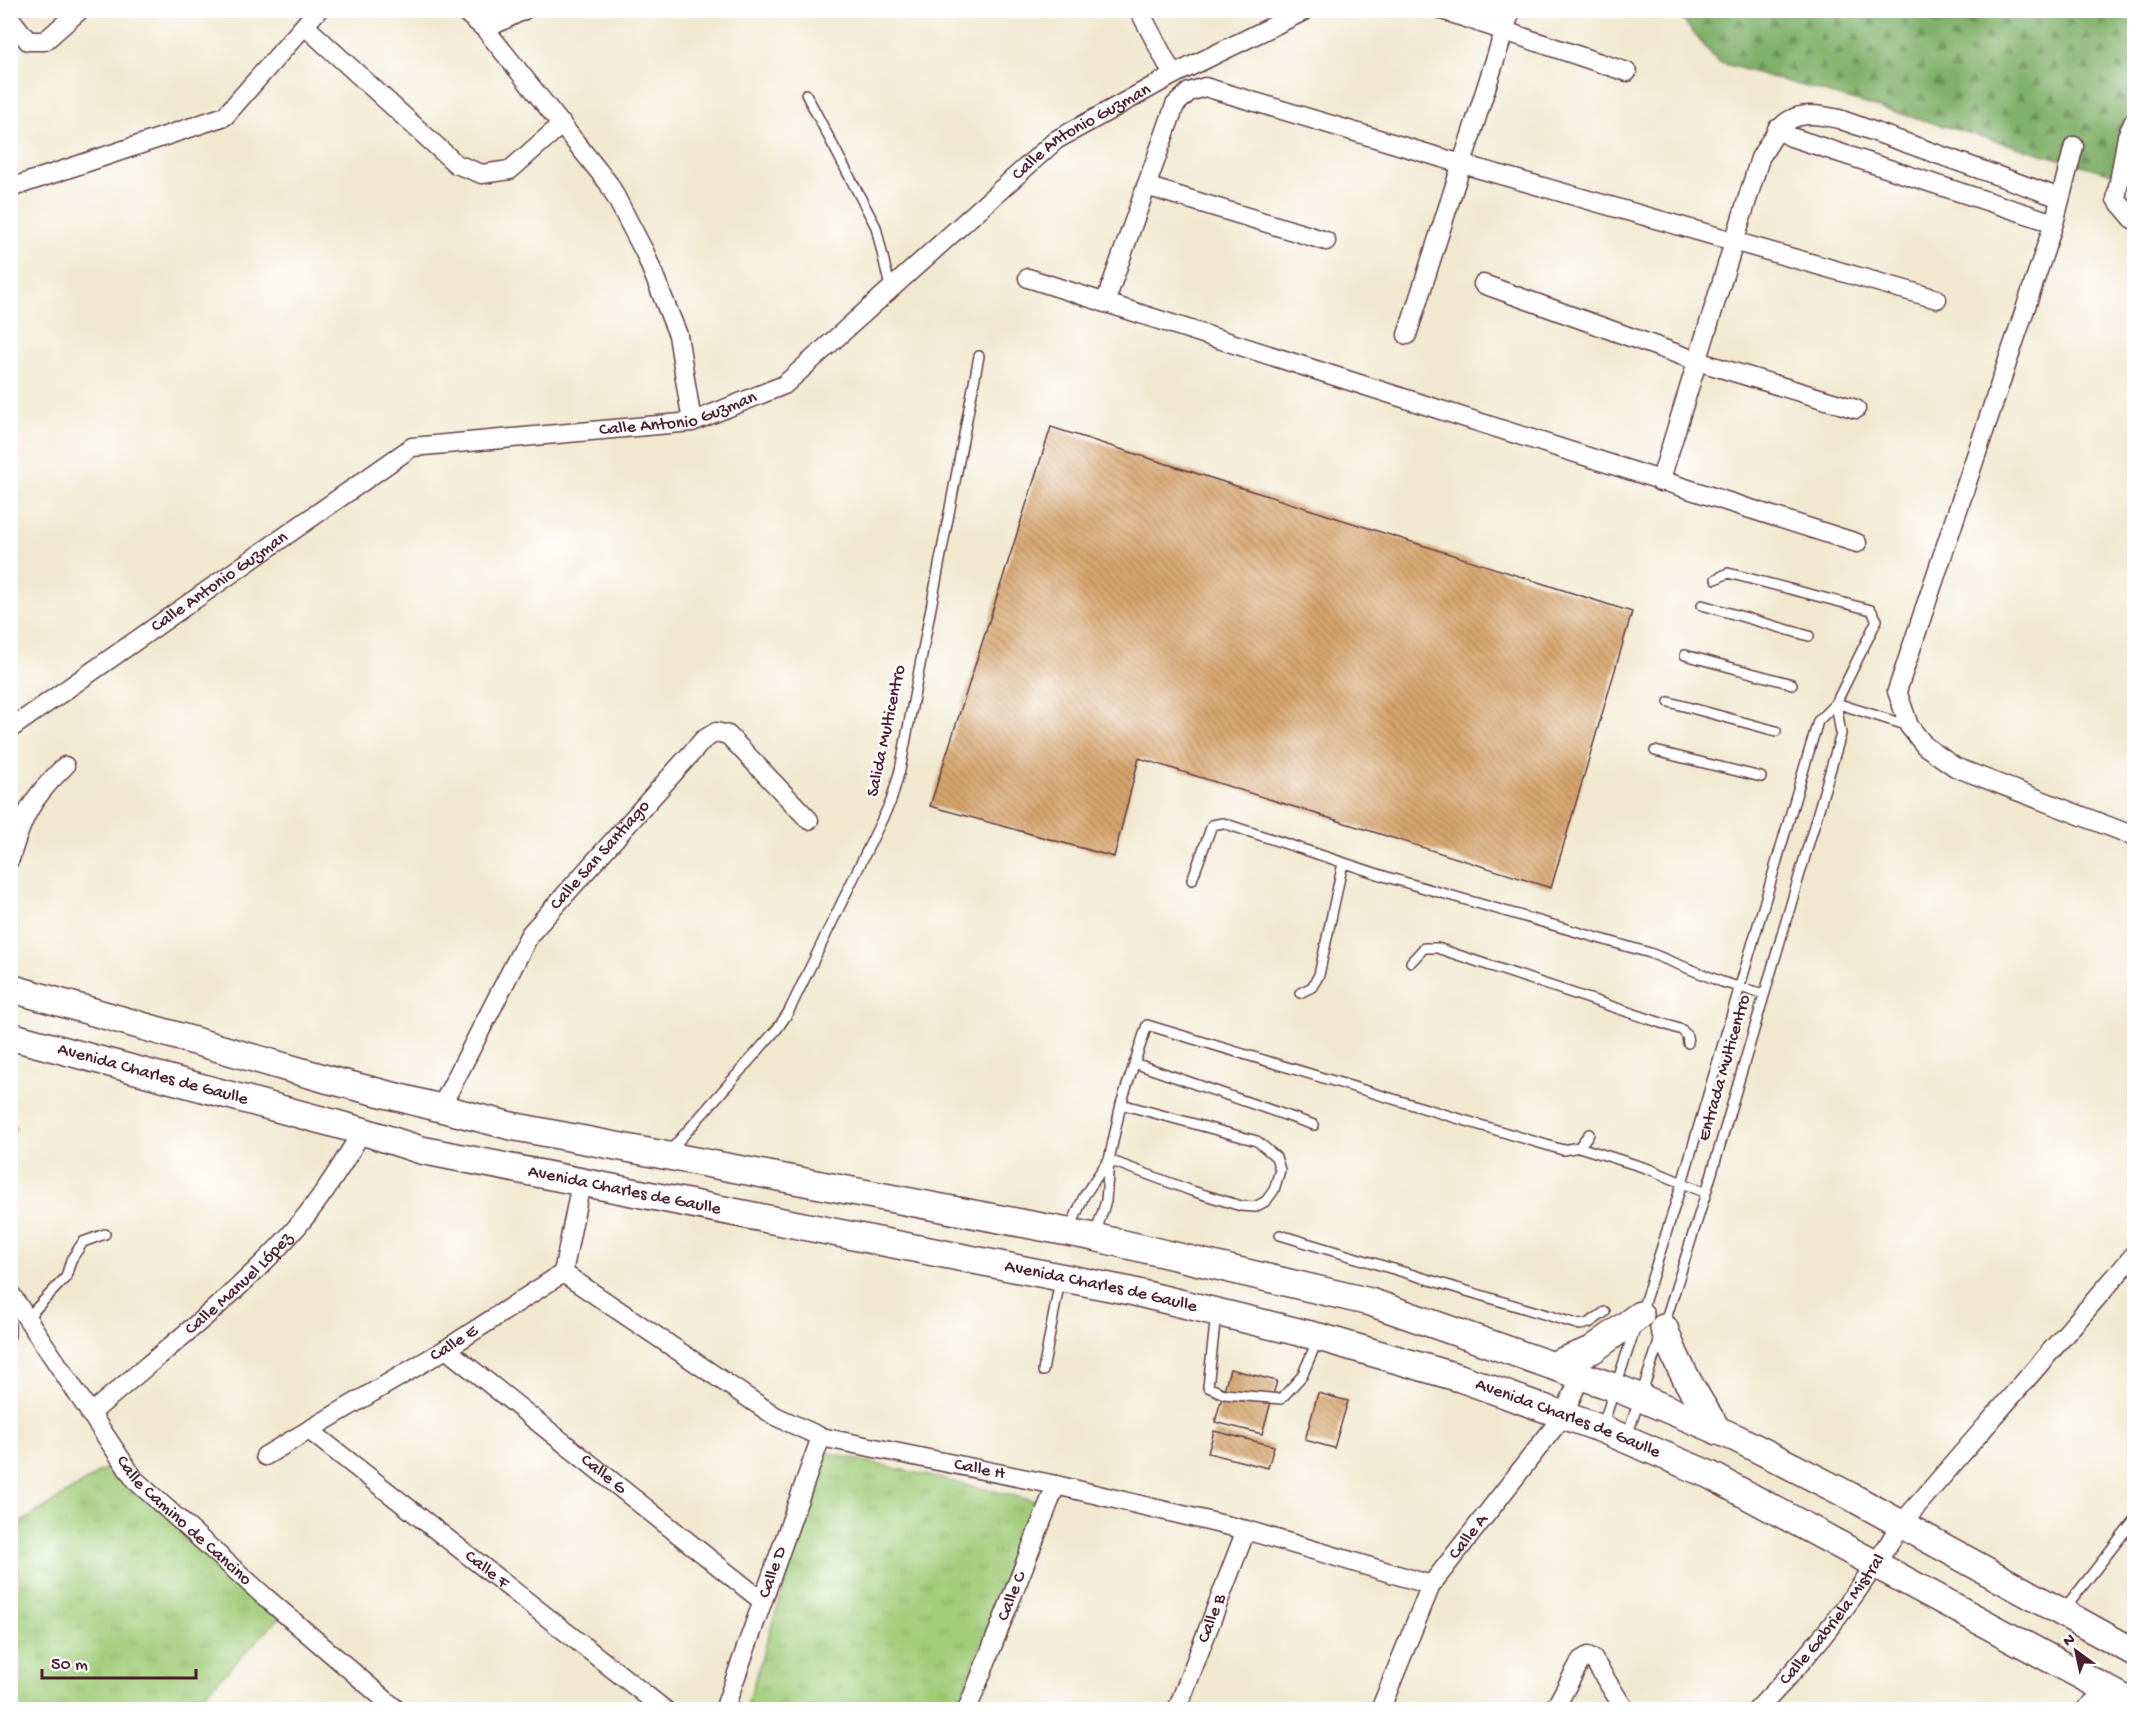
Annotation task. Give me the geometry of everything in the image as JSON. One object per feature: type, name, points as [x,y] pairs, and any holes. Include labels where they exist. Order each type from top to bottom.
[{"type":"main road","points":[[10,988],[330,1080],[511,1126],[619,1149],[1081,1234],[1370,1302],[1629,1392],[1718,1431],[1850,1496],[2134,1652]]},
{"type":"main road","name":"Avenida Charles de Gaulle","points":[[10,1036],[362,1131],[421,1150],[1061,1278],[1216,1312],[1319,1337],[1460,1378],[1614,1434],[1710,1475],[2134,1704]]},
{"type":"main road","points":[[581,1183],[629,1176],[635,1165],[619,1149]]},
{"type":"main road","points":[[659,1197],[651,1191],[648,1183],[653,1174],[691,1179],[703,1176],[712,1166]]},
{"type":"main road","points":[[1553,1365],[1592,1350],[1640,1315]]},
{"type":"main road","points":[[1664,1328],[1685,1379],[1718,1431]]},
{"type":"street","points":[[10,18],[28,41],[45,41],[80,10]]},
{"type":"street","points":[[10,188],[225,116],[318,10]]},
{"type":"street","points":[[463,10],[485,29],[609,184],[645,252],[678,335],[692,422]]},
{"type":"street","points":[[485,29],[524,10]]},
{"type":"street","points":[[1139,10],[1173,75]]},
{"type":"street","name":"Calle Antonio Guzman","points":[[10,729],[412,447],[692,422],[784,385],[890,287],[1056,140],[1173,75],[1306,10]]},
{"type":"street","points":[[1442,10],[1627,72]]},
{"type":"street","points":[[1407,335],[1511,10]]},
{"type":"street","points":[[305,26],[456,164],[482,174],[510,170],[562,124]]},
{"type":"street","points":[[1106,303],[1174,105],[1189,92],[1205,87],[1462,164],[1937,299]]},
{"type":"street","points":[[1660,482],[1760,158],[1777,129],[1793,117],[1814,113],[1839,119],[2060,198]]},
{"type":"street","points":[[2134,121],[2127,136],[2116,199],[2134,220]]},
{"type":"street","points":[[1777,129],[1791,137],[2054,223]]},
{"type":"street","points":[[2074,146],[2054,223],[1897,691],[1909,726],[1925,746],[1955,767],[2134,836]]},
{"type":"street","points":[[1146,186],[1326,241]]},
{"type":"street","points":[[1028,278],[1660,482],[1857,543]]},
{"type":"street","points":[[1483,284],[1698,361],[1856,409]]},
{"type":"street","name":"Calle San Santiago","points":[[441,1107],[530,934],[703,740],[716,732],[728,735],[809,819]]},
{"type":"street","points":[[10,859],[27,810],[41,789],[65,766]]},
{"type":"street","name":"Calle Manuel López","points":[[90,1414],[225,1297],[289,1236],[340,1170],[362,1131]]},
{"type":"street","points":[[563,1273],[581,1183]]},
{"type":"street","name":"Calle Gabriela Mistral","points":[[1757,1710],[1808,1656],[1876,1566],[1901,1524],[2132,1263]]},
{"type":"street","name":"Calle E","points":[[266,1456],[446,1349],[563,1273]]},
{"type":"street","name":"Calle H","points":[[563,1273],[775,1416],[821,1437],[1056,1485],[1246,1530],[1431,1585]]},
{"type":"street","name":"Calle Camino de Cancino","points":[[11,1295],[19,1321],[90,1414],[135,1480],[264,1596],[398,1710]]},
{"type":"street","name":"Calle G","points":[[446,1349],[761,1600]]},
{"type":"street","name":"Calle A","points":[[1380,1710],[1431,1585],[1563,1416],[1581,1375]]},
{"type":"street","name":"Calle F","points":[[309,1430],[665,1710]]},
{"type":"street","name":"Calle D","points":[[724,1710],[761,1600],[821,1437]]},
{"type":"street","name":"Calle C","points":[[967,1710],[1056,1485]]},
{"type":"street","name":"Calle B","points":[[1177,1710],[1246,1530]]},
{"type":"street","points":[[1554,1710],[1581,1660],[1588,1656],[1593,1659],[1625,1710]]},
{"type":"street","points":[[2085,1710],[2108,1689]]},
{"type":"lane","points":[[806,94],[876,227],[890,287]]},
{"type":"lane","name":"Salida Multicentro","points":[[665,1157],[777,1029],[788,1013],[891,801],[900,770],[979,356]]},
{"type":"lane","name":"Entrada Multicentro","points":[[1614,1434],[1629,1392],[1640,1315],[1682,1183],[1818,721],[1836,703],[1877,621],[1871,610],[1728,573],[1721,574],[1716,579]]},
{"type":"lane","points":[[1702,605],[1809,636]]},
{"type":"lane","points":[[1684,655],[1792,684]]},
{"type":"lane","points":[[1670,702],[1776,731]]},
{"type":"lane","points":[[1836,703],[1909,726]]},
{"type":"lane","name":"Entrada Multicentro","points":[[1614,1434],[1629,1392],[1664,1328],[1706,1194],[1840,734],[1836,703]]},
{"type":"lane","points":[[1655,751],[1761,777]]},
{"type":"lane","points":[[1192,880],[1212,825],[1223,823],[1343,863],[1650,954],[1722,982],[1763,993]]},
{"type":"lane","points":[[1300,993],[1312,987],[1319,975],[1343,863]]},
{"type":"lane","points":[[1411,962],[1424,948],[1437,948],[1682,1030],[1687,1036],[1688,1043]]},
{"type":"lane","points":[[1081,1234],[1106,1201],[1109,1160],[1121,1104],[1148,1025],[1563,1150],[1579,1147],[1649,1169],[1706,1194]]},
{"type":"lane","points":[[1134,1063],[1314,1125]]},
{"type":"lane","points":[[1109,1160],[1192,1191],[1241,1206],[1255,1207],[1266,1201],[1274,1190],[1280,1170],[1276,1157],[1257,1141],[1121,1104]]},
{"type":"lane","points":[[1579,1147],[1589,1134]]},
{"type":"lane","points":[[1081,1234],[1084,1196],[1109,1160]]},
{"type":"lane","points":[[10,1336],[19,1321],[66,1277],[71,1260],[83,1242],[105,1234]]},
{"type":"lane","points":[[1280,1236],[1580,1325],[1589,1323],[1605,1312]]},
{"type":"lane","points":[[1042,1371],[1061,1278]]},
{"type":"lane","points":[[1216,1312],[1208,1387],[1224,1394],[1281,1400],[1302,1376],[1319,1337]]},
{"type":"lane","points":[[2063,1612],[2134,1520]]},
{"type":"green space","points":[[1675,11],[2134,11],[2134,180],[1718,62]]},
{"type":"green space","points":[[825,1452],[1036,1501],[957,1709],[746,1709]]},
{"type":"green space","points":[[111,1465],[279,1618],[190,1709],[11,1710],[11,1529]]},
{"type":"building","points":[[1051,427],[1632,612],[1551,888],[1139,758],[1114,857],[930,806]]},
{"type":"building","points":[[10,1122],[18,1128],[10,1137]]},
{"type":"building","points":[[1230,1369],[1277,1381],[1262,1434],[1215,1422]]},
{"type":"building","points":[[1318,1393],[1348,1401],[1334,1448],[1305,1440]]},
{"type":"building","points":[[1214,1431],[1274,1446],[1268,1468],[1208,1453]]}]
